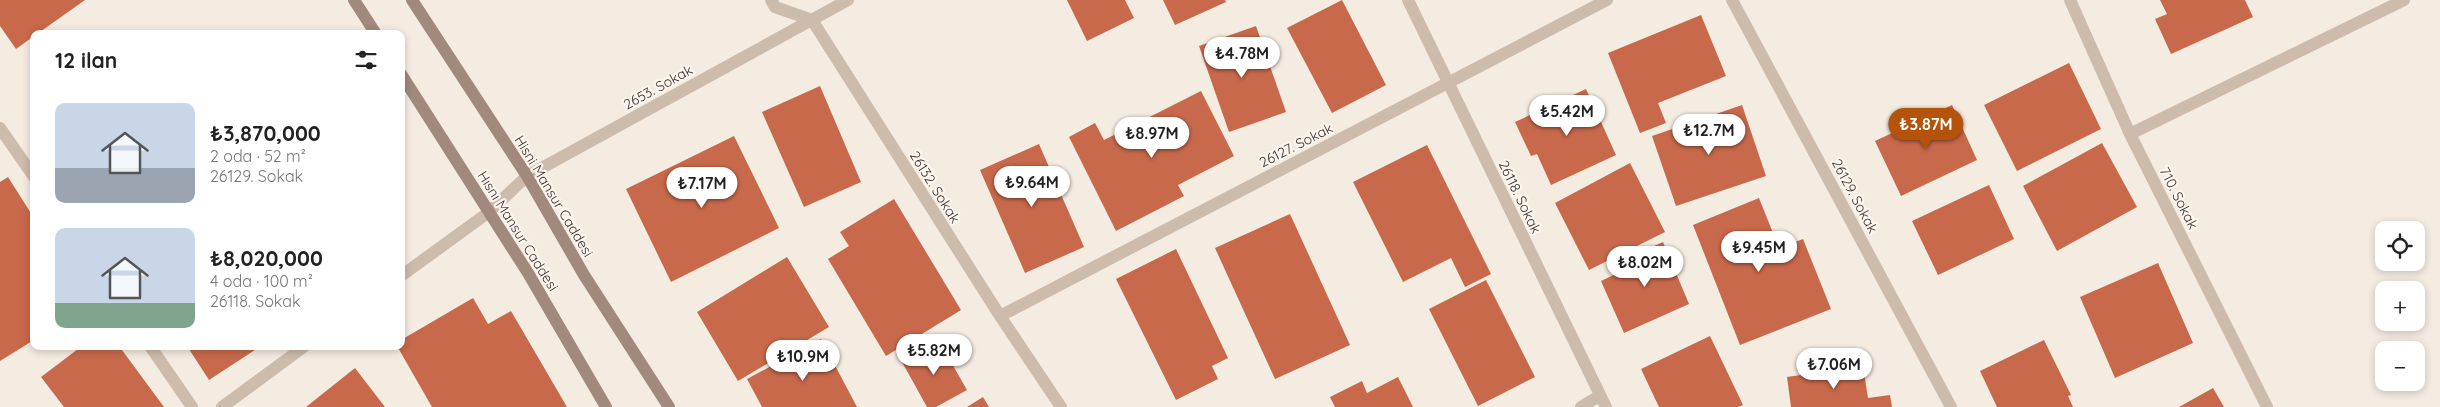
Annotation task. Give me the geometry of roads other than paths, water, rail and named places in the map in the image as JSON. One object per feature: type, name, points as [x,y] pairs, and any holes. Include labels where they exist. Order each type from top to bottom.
[{"type":"main road","points":[[354,0],[373,30]]},
{"type":"main road","name":"Hisni Mansur Caddesi","points":[[412,0],[527,176],[584,275],[669,407]]},
{"type":"main road","name":"Hısnı Mansur Caddesi","points":[[405,80],[489,212],[606,407]]},
{"type":"street","points":[[771,0],[775,7],[812,20]]},
{"type":"street","name":"2653. Sokak","points":[[405,273],[489,212],[527,176],[848,0]]},
{"type":"street","name":"26118. Sokak","points":[[1408,0],[1602,401]]},
{"type":"street","name":"26127. Sokak","points":[[1000,316],[1607,0]]},
{"type":"street","name":"26129. Sokak","points":[[1732,0],[1951,407]]},
{"type":"street","name":"710. Sokak","points":[[2070,0],[2130,134],[2267,407]]},
{"type":"street","points":[[2130,134],[2404,0]]},
{"type":"street","name":"26132. Sokak","points":[[812,20],[1000,316],[1061,407]]},
{"type":"street","points":[[0,128],[30,171]]},
{"type":"street","points":[[153,350],[192,407]]},
{"type":"street","points":[[222,407],[300,350]]},
{"type":"street","points":[[1580,407],[1602,401]]}]
